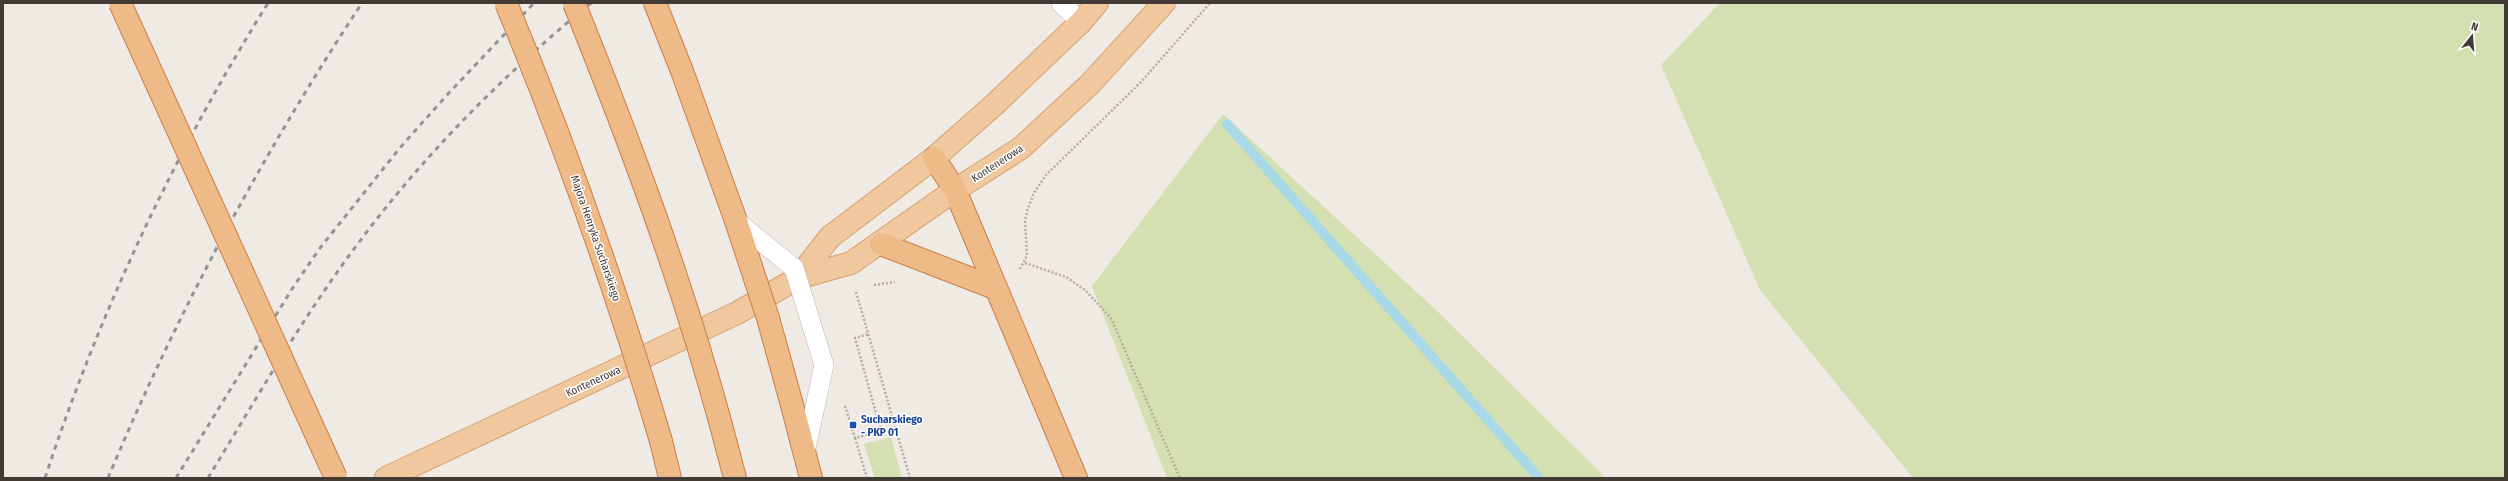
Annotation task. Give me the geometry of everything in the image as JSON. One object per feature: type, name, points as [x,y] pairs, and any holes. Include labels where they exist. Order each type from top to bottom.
[{"type":"highway","points":[[120,3],[336,478]]},
{"type":"highway","name":"Majora Henryka Sucharskiego","points":[[506,3],[551,112],[605,259],[661,442],[670,478]]},
{"type":"highway","points":[[574,3],[632,147],[674,265],[735,478]]},
{"type":"highway","points":[[655,3],[682,71],[736,220],[768,318],[811,478]]},
{"type":"highway","points":[[934,158],[955,190],[1076,478]]},
{"type":"highway","points":[[881,244],[995,288]]},
{"type":"main road","name":"Kontenerowa","points":[[798,278],[830,237],[934,158],[994,105],[1081,22],[1097,3]]},
{"type":"main road","name":"Kontenerowa","points":[[386,478],[737,313],[798,278],[851,263],[881,244],[955,190],[1021,148],[1090,84],[1164,3]]},
{"type":"lane","points":[[1060,3],[1081,22]]},
{"type":"lane","points":[[736,220],[794,268],[824,365],[805,452]]},
{"type":"path","points":[[995,288],[1013,276],[1025,263],[1027,256],[1025,221],[1027,211],[1034,193],[1042,180],[1141,82],[1210,3]]},
{"type":"path","points":[[1025,263],[1066,277],[1085,290],[1111,318],[1180,478]]},
{"type":"path","points":[[868,286],[901,282]]},
{"type":"path","points":[[862,288],[856,289],[910,478]]},
{"type":"path","points":[[854,438],[881,431],[855,338],[869,334]]},
{"type":"path","points":[[843,398],[867,478]]},
{"type":"green space","points":[[1720,3],[2505,3],[2505,478],[1913,478],[1760,290],[1661,65]]},
{"type":"green space","points":[[1223,114],[1435,309],[1606,478],[1167,478],[1092,286]]},
{"type":"green space","points":[[891,437],[902,478],[875,478],[864,444]]},
{"type":"waterway","points":[[1227,124],[1539,478]]},
{"type":"railway","points":[[45,478],[90,354],[142,234],[202,117],[234,59],[268,3]]},
{"type":"railway","points":[[108,478],[163,355],[224,235],[290,117],[362,3]]},
{"type":"railway","points":[[176,478],[292,289],[320,248],[399,149],[446,96],[534,3]]},
{"type":"railway","points":[[208,478],[307,316],[343,264],[398,193],[458,125],[490,93],[591,3]]},
{"type":"place","name":"Sucharskiego - PKP 01","points":[[853,425]]}]
